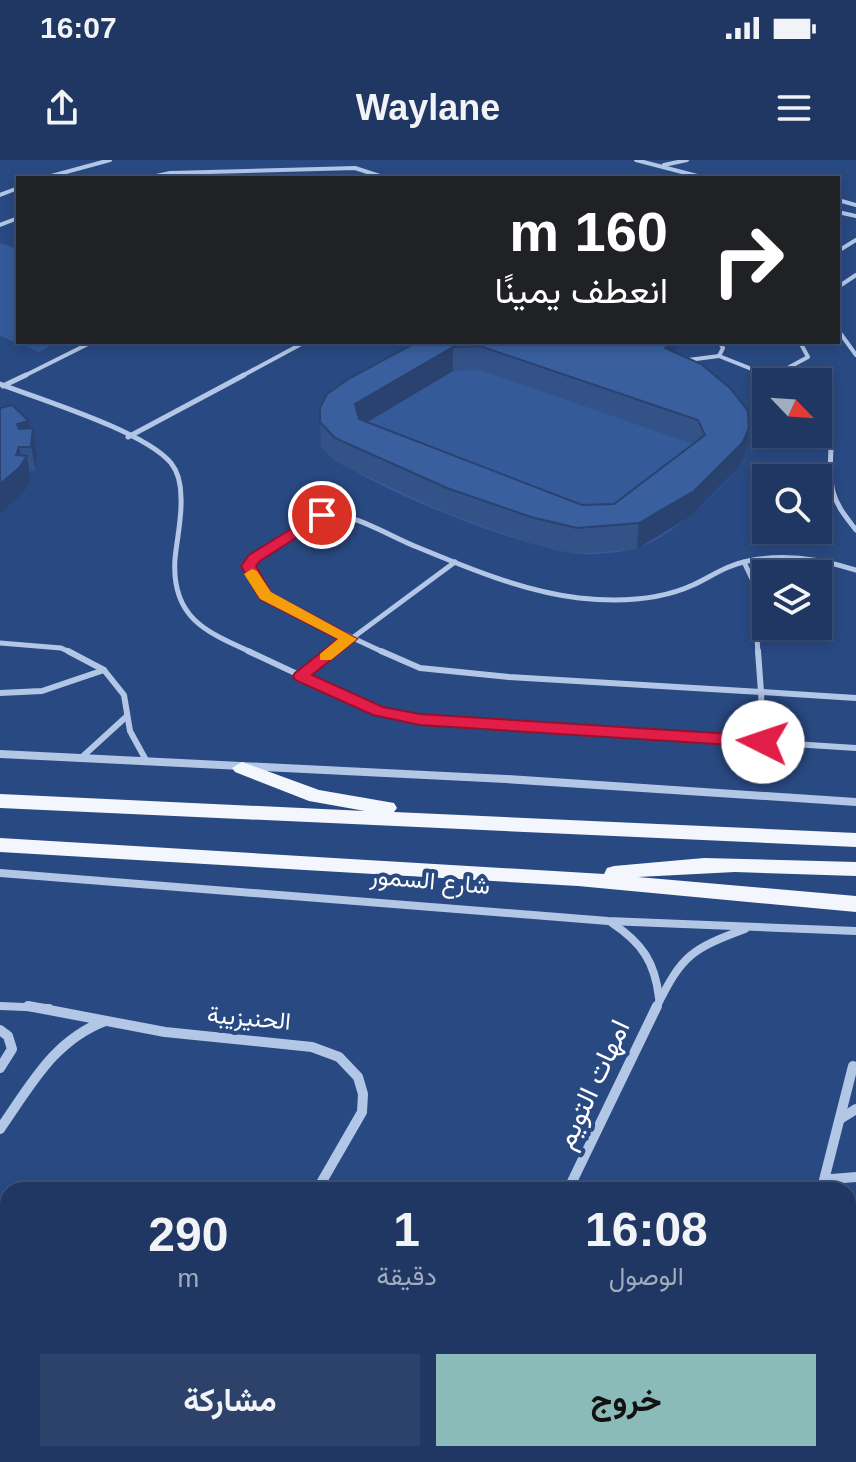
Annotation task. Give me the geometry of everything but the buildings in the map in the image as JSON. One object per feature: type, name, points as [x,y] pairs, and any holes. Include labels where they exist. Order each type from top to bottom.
[{"type":"main road","points":[[242,768],[328,799],[396,810],[437,821]]},
{"type":"main road","points":[[0,801],[856,840]]},
{"type":"main road","name":"شارع السمور","points":[[0,845],[578,879],[856,904]]},
{"type":"main road","points":[[578,879],[687,867],[761,865],[856,869]]},
{"type":"street","points":[[0,754],[506,779],[856,802]]},
{"type":"street","name":"شارع السمور","points":[[0,873],[608,921],[856,931]]},
{"type":"street","points":[[608,921],[646,949],[657,972],[659,998]]},
{"type":"street","name":"امهات التويم","points":[[572,1182],[673,974],[700,946],[754,926]]},
{"type":"street","name":"الحنيزيبة","points":[[0,1006],[58,1008],[170,1033],[308,1046],[336,1055],[347,1063],[361,1084],[364,1109],[322,1182]]},
{"type":"street","points":[[0,1129],[35,1073],[56,1048],[80,1030],[109,1020]]},
{"type":"street","points":[[0,1030],[8,1036],[12,1049],[0,1068]]},
{"type":"street","points":[[854,1062],[856,1080]]},
{"type":"street","points":[[821,1182],[854,1062]]},
{"type":"street","points":[[840,1119],[856,1109]]},
{"type":"street","points":[[831,1182],[842,1177],[856,1177]]},
{"type":"lane","points":[[48,176],[110,160]]},
{"type":"lane","points":[[259,170],[261,160]]},
{"type":"lane","points":[[636,160],[697,176]]},
{"type":"lane","points":[[660,166],[687,160]]},
{"type":"lane","points":[[156,176],[170,173],[355,168],[383,176]]},
{"type":"lane","points":[[53,174],[58,176]]},
{"type":"lane","points":[[840,333],[856,355]]},
{"type":"lane","points":[[1,385],[88,344]]},
{"type":"lane","points":[[128,437],[301,344]]},
{"type":"lane","points":[[719,356],[723,348],[720,344]]},
{"type":"lane","points":[[788,368],[808,357],[801,344]]},
{"type":"lane","points":[[849,345],[856,345]]},
{"type":"lane","points":[[682,359],[703,361],[719,356],[752,368]]},
{"type":"lane","points":[[1,385],[128,437],[164,456],[180,478],[175,577],[178,596],[203,629],[379,711],[420,720],[856,748]]},
{"type":"lane","points":[[838,479],[838,503],[845,519],[856,530]]},
{"type":"lane","points":[[856,570],[791,555],[744,562],[720,570],[688,587],[656,596],[580,599],[539,590],[455,562],[328,514],[314,518],[251,561],[249,566],[265,596],[349,639],[431,670],[856,698]]},
{"type":"lane","points":[[301,676],[455,562]]},
{"type":"lane","points":[[744,562],[753,581],[763,742]]},
{"type":"lane","points":[[0,643],[61,648],[104,670],[124,695],[130,731],[147,762]]},
{"type":"lane","points":[[0,693],[42,691],[104,670]]},
{"type":"lane","points":[[81,758],[127,716]]},
{"type":"shaded area","points":[[0,243],[16,248],[16,343],[0,336]]},
{"type":"shaded area","points":[[20,344],[54,344],[39,352]]},
{"type":"shaded area","points":[[495,344],[739,467],[677,526],[648,544],[604,554],[580,554],[515,539],[441,512],[369,479],[321,447],[321,432]]},
{"type":"slow traffic","points":[[252,574],[265,596],[349,639],[326,657]]},
{"type":"route","points":[[322,515],[249,563],[258,588],[265,596],[349,639],[301,676],[360,704],[420,720],[763,742]]}]
